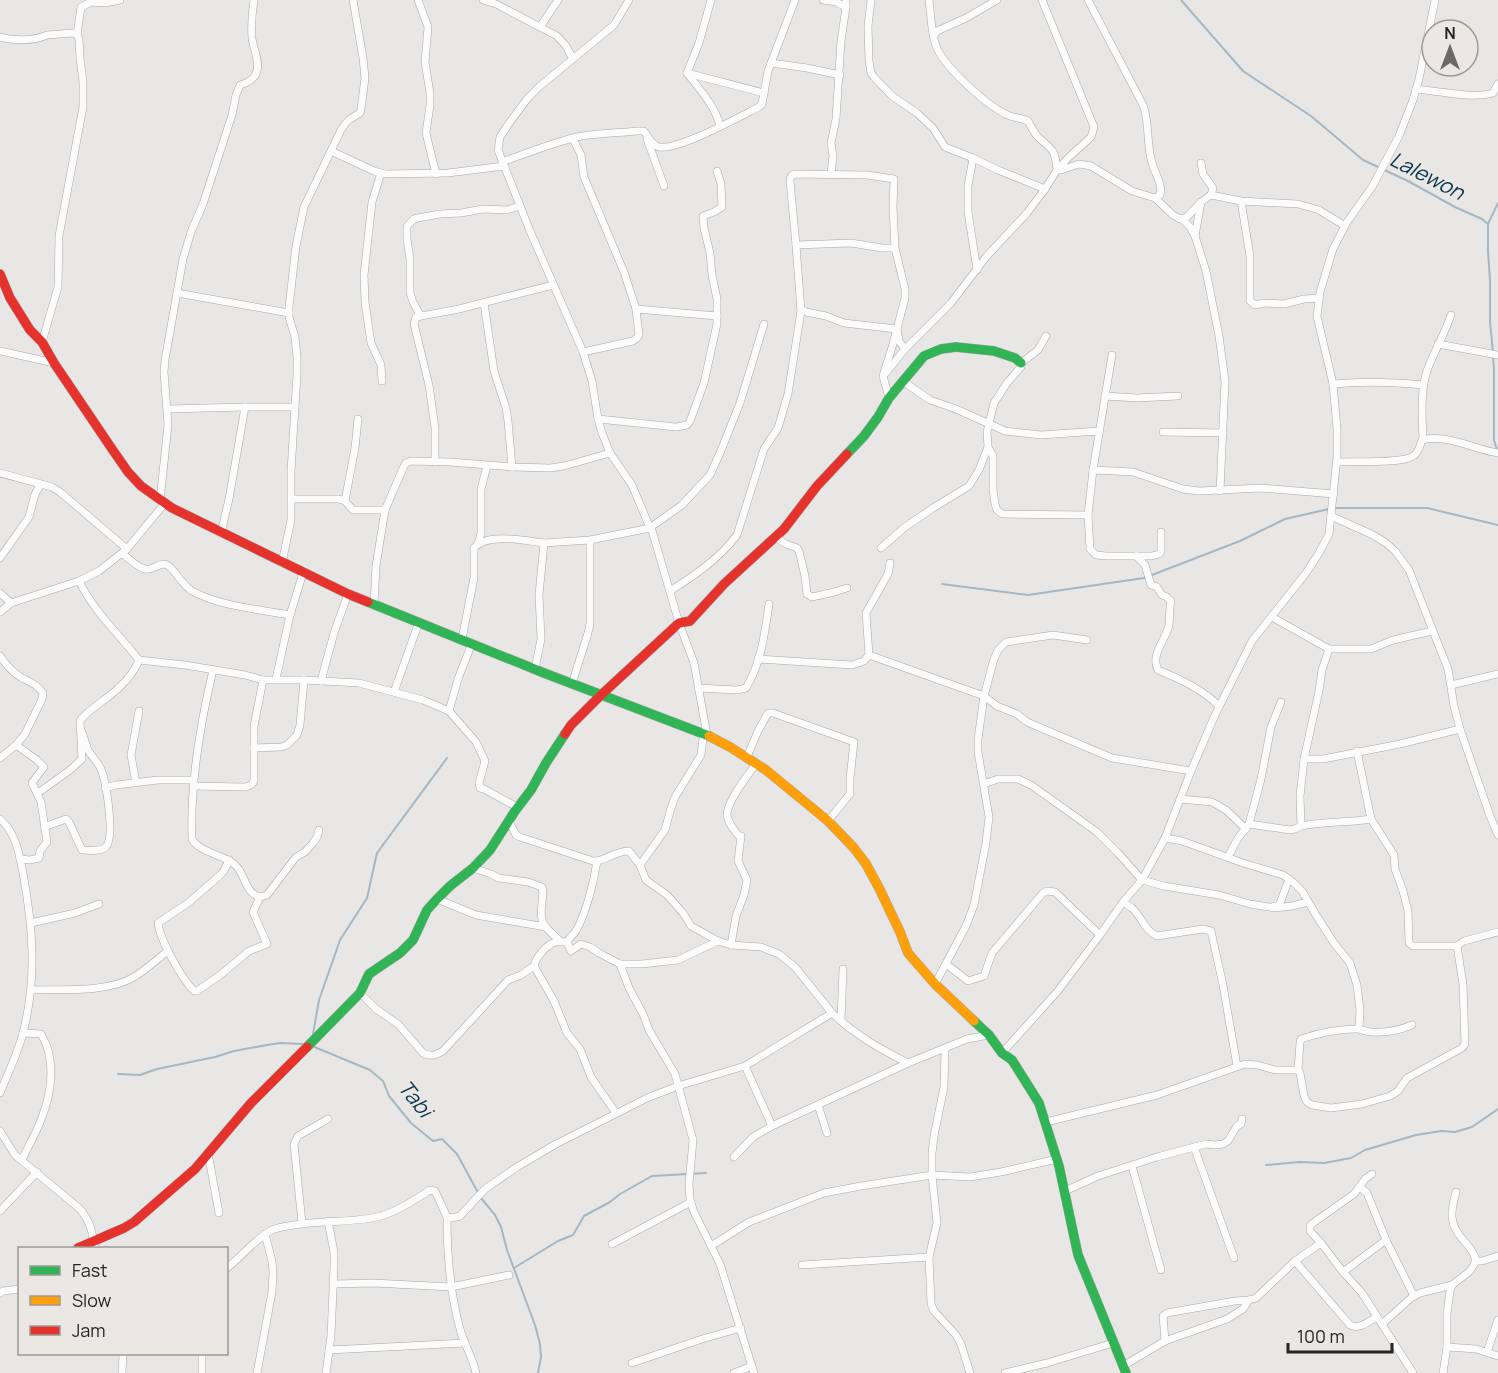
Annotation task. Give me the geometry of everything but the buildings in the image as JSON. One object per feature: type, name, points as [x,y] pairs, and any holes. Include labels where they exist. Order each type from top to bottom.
[{"type":"street","points":[[42,342],[58,287],[59,236],[82,107],[83,82],[77,34],[81,7],[92,2],[105,3],[120,0]]},
{"type":"street","points":[[0,612],[11,603],[79,581],[99,571],[125,551],[163,502],[168,425],[164,372],[183,259],[190,232],[203,204],[232,115],[236,95],[240,85],[248,83],[258,69],[252,38],[254,0]]},
{"type":"street","points":[[282,563],[291,520],[292,499],[291,471],[297,357],[289,313],[296,246],[304,207],[319,174],[345,124],[358,115],[362,109],[365,78],[353,0]]},
{"type":"street","points":[[418,0],[428,27],[425,62],[430,105],[426,133],[436,174]]},
{"type":"street","points":[[483,0],[496,4],[556,36],[566,46],[573,59]]},
{"type":"street","points":[[540,27],[558,0]]},
{"type":"street","points":[[629,0],[614,26],[527,99],[500,137],[498,150],[520,207],[583,352],[592,381],[597,419],[610,453],[632,485],[651,527],[679,623],[694,663],[706,735],[703,738],[700,755],[670,808],[665,830],[640,865]]},
{"type":"street","points":[[687,73],[699,43],[711,0]]},
{"type":"street","points":[[644,131],[654,146],[669,147],[695,138],[759,107],[762,104],[771,63],[795,0]]},
{"type":"street","points":[[823,0],[846,4],[836,119],[831,143],[833,156],[831,174]]},
{"type":"street","points":[[871,0],[868,41],[869,61],[874,77],[892,96],[917,113],[933,128],[945,147],[1045,189]]},
{"type":"street","points":[[929,0],[936,46],[943,58],[963,81],[992,106],[1009,116],[1028,121],[1037,137],[1052,149],[1057,170]]},
{"type":"street","points":[[934,36],[937,31],[997,0]]},
{"type":"street","points":[[883,376],[905,349],[951,303],[986,257],[1027,213],[1057,170],[1091,137],[1094,127],[1042,0]]},
{"type":"street","points":[[1088,0],[1147,116],[1148,150],[1161,190],[1160,195],[1155,198]]},
{"type":"street","points":[[1002,1053],[1057,992],[1123,902],[1142,880],[1165,838],[1219,706],[1252,641],[1306,573],[1329,534],[1337,462],[1337,428],[1333,384],[1317,316],[1319,298],[1333,249],[1345,226],[1372,186],[1399,136],[1416,90],[1435,0]]},
{"type":"street","points":[[0,37],[10,39],[77,34]]},
{"type":"street","points":[[771,63],[840,75]]},
{"type":"street","points":[[687,73],[764,93]]},
{"type":"street","points":[[687,73],[712,107],[720,126]]},
{"type":"street","points":[[1416,90],[1483,95],[1493,93],[1498,84]]},
{"type":"street","points":[[331,150],[381,173],[436,174],[503,164],[528,152],[573,139],[600,134],[644,131]]},
{"type":"street","points":[[644,131],[664,186]]},
{"type":"street","points":[[573,139],[581,155],[584,177],[624,272],[636,309],[639,335],[633,341],[583,352]]},
{"type":"street","points":[[973,158],[968,186],[968,212],[977,270]]},
{"type":"street","points":[[1057,170],[1079,164],[1096,168],[1132,190],[1155,198],[1177,219],[1182,219],[1211,195],[1213,188],[1203,174],[1201,163]]},
{"type":"street","points":[[597,419],[676,427],[687,425],[690,421],[704,383],[717,324],[717,299],[703,216],[722,207],[721,184],[717,171]]},
{"type":"street","points":[[381,173],[372,202],[364,275],[371,343],[381,365],[382,381]]},
{"type":"street","points":[[670,591],[702,570],[737,535],[764,449],[778,428],[786,404],[801,318],[790,181],[790,177],[795,174],[867,175],[894,179],[895,248],[905,289],[902,312],[883,376],[889,398]]},
{"type":"street","points":[[1211,195],[1241,201],[1298,204],[1319,210],[1345,226]]},
{"type":"street","points":[[1241,201],[1250,256],[1251,303],[1255,305],[1284,304],[1319,298]]},
{"type":"street","points":[[1195,236],[1201,202]]},
{"type":"street","points":[[420,315],[412,302],[410,293],[407,225],[418,218],[483,209],[507,210],[520,207]]},
{"type":"street","points":[[1182,219],[1195,236],[1206,271],[1220,336],[1225,381],[1220,491]]},
{"type":"street","points":[[796,245],[851,243],[895,248]]},
{"type":"street","points":[[0,274],[10,298],[30,330],[42,342],[128,472],[141,486],[163,502],[221,533],[348,594],[706,735],[766,770],[828,821],[866,864],[891,912],[908,953],[935,984],[989,1035],[1002,1053],[1012,1060],[1039,1103],[1057,1159],[1078,1255],[1125,1370],[1165,1341],[1227,1319],[1243,1309],[1249,1300]]},
{"type":"street","points":[[435,462],[435,428],[429,384],[414,324],[416,317],[459,309],[553,285]]},
{"type":"street","points":[[177,293],[289,313]]},
{"type":"street","points":[[484,303],[494,371],[506,408],[512,467]]},
{"type":"street","points":[[636,309],[717,316]]},
{"type":"street","points":[[801,309],[844,323],[897,329]]},
{"type":"street","points":[[1337,462],[1389,461],[1409,458],[1417,453],[1424,439],[1422,420],[1427,369],[1451,315]]},
{"type":"street","points":[[478,543],[494,539],[544,543],[590,540],[651,527],[682,505],[710,475],[720,453],[740,404],[764,324]]},
{"type":"street","points":[[897,329],[899,341],[905,349]]},
{"type":"street","points":[[880,548],[905,527],[969,486],[980,470],[988,447],[988,424],[994,402],[1021,367],[1021,363],[1038,350],[1046,336]]},
{"type":"street","points":[[1438,344],[1498,355]]},
{"type":"street","points":[[0,1131],[9,1147],[22,1160],[87,1217],[94,1245],[134,1222],[195,1169],[251,1103],[360,993],[369,974],[400,953],[413,940],[427,910],[490,850],[571,725],[679,623],[690,621],[724,584],[784,529],[817,486],[864,436],[889,398],[924,356],[941,349],[956,347],[994,351],[1015,358],[1021,363]]},
{"type":"street","points":[[0,351],[54,363]]},
{"type":"street","points":[[1112,355],[1088,515],[1088,541],[1092,552],[1096,555],[1152,556],[1161,552],[1161,532]]},
{"type":"street","points":[[904,381],[930,400],[1005,430],[1041,435],[1099,431]]},
{"type":"street","points":[[1333,384],[1366,381],[1424,385]]},
{"type":"street","points":[[1105,396],[1137,398],[1178,396]]},
{"type":"street","points":[[221,533],[245,407]]},
{"type":"street","points":[[168,409],[295,407]]},
{"type":"street","points":[[345,501],[358,419]]},
{"type":"street","points":[[1163,432],[1222,433]]},
{"type":"street","points":[[1424,439],[1460,442],[1498,453]]},
{"type":"street","points":[[988,447],[993,456],[993,489],[999,513],[1088,515]]},
{"type":"street","points":[[374,604],[376,566],[385,510],[406,463],[411,461],[550,468],[610,453]]},
{"type":"street","points":[[462,639],[474,578],[474,548],[481,534],[481,489],[487,466]]},
{"type":"street","points":[[1094,470],[1133,472],[1183,489],[1199,491],[1261,488],[1334,494]]},
{"type":"street","points":[[0,480],[4,474],[52,487],[125,551],[138,566],[146,570],[165,564],[191,590],[219,602],[290,615]]},
{"type":"street","points":[[0,558],[28,517],[35,494],[41,484]]},
{"type":"street","points":[[292,499],[332,499],[345,501],[353,510],[385,510]]},
{"type":"street","points":[[1331,516],[1386,543],[1409,570],[1448,669],[1460,729],[1498,835]]},
{"type":"street","points":[[775,537],[800,551],[807,594],[812,597],[847,588]]},
{"type":"street","points":[[572,684],[590,624],[590,540]]},
{"type":"street","points":[[535,669],[541,639],[539,595],[544,543]]},
{"type":"street","points":[[1136,556],[1145,565],[1150,585],[1157,587],[1162,595],[1171,601],[1169,628],[1164,635],[1156,658],[1158,670],[1178,678],[1210,697],[1219,706]]},
{"type":"street","points":[[1145,565],[1152,556]]},
{"type":"street","points":[[758,658],[852,665],[864,661],[869,655],[866,613],[888,574],[890,563]]},
{"type":"street","points":[[276,679],[290,615],[303,573]]},
{"type":"street","points":[[79,581],[101,616],[140,660],[245,675],[263,680],[359,682],[423,700],[449,711],[476,742],[485,761],[480,788],[517,807]]},
{"type":"street","points":[[0,593],[11,603]]},
{"type":"street","points":[[321,681],[334,633],[348,594]]},
{"type":"street","points":[[698,688],[737,690],[746,688],[752,679],[764,637],[769,604]]},
{"type":"street","points":[[1272,617],[1329,649],[1371,649],[1393,640],[1432,631]]},
{"type":"street","points":[[394,692],[419,622]]},
{"type":"street","points":[[935,984],[966,926],[981,877],[988,816],[978,753],[978,739],[984,696],[994,658],[1006,642],[1053,635],[1086,640]]},
{"type":"street","points":[[449,711],[472,643]]},
{"type":"street","points":[[1301,826],[1300,796],[1304,759],[1322,670],[1329,649]]},
{"type":"street","points":[[869,655],[984,696],[997,706],[1017,714],[1027,722],[1112,758],[1191,771]]},
{"type":"street","points":[[0,656],[7,667],[39,687],[43,693],[25,735],[0,758]]},
{"type":"street","points":[[82,759],[79,725],[81,718],[113,693],[135,671],[140,660]]},
{"type":"street","points":[[213,670],[202,716],[194,783],[192,833],[194,843],[229,860],[241,870],[247,887],[254,896],[260,897],[267,895],[296,857],[305,852],[313,843],[319,830]]},
{"type":"street","points":[[1451,685],[1498,674]]},
{"type":"street","points":[[105,788],[158,780],[215,787],[250,786],[254,781],[256,712],[263,680]]},
{"type":"street","points":[[254,748],[281,747],[287,745],[297,735],[304,680]]},
{"type":"street","points":[[1228,857],[1238,838],[1248,826],[1261,779],[1271,727],[1281,702]]},
{"type":"street","points":[[136,783],[131,755],[139,711]]},
{"type":"street","points":[[747,757],[768,713],[854,742],[849,778],[850,794],[828,821]]},
{"type":"street","points":[[44,827],[66,819],[82,850],[105,848],[107,845],[110,813],[101,768],[89,751],[79,725]]},
{"type":"street","points":[[1304,759],[1323,759],[1400,744],[1460,729]]},
{"type":"street","points":[[16,745],[44,767],[32,783],[41,802],[47,842],[40,851],[39,858],[20,859]]},
{"type":"street","points":[[38,793],[70,770],[89,751]]},
{"type":"street","points":[[1357,751],[1371,819],[1394,855],[1395,869],[1408,911],[1410,945],[1457,946],[1464,941],[1498,932]]},
{"type":"street","points":[[730,945],[747,880],[738,861],[741,836],[733,830],[728,819],[728,810],[756,764]]},
{"type":"street","points":[[984,784],[998,779],[1018,779],[1031,785],[1097,832],[1142,880],[1275,908],[1308,902]]},
{"type":"street","points":[[1180,799],[1212,802],[1248,826],[1295,830],[1301,826],[1319,822],[1371,819]]},
{"type":"street","points":[[0,819],[11,831],[17,845],[31,923],[33,958],[31,990],[23,1033],[0,1093]]},
{"type":"street","points":[[509,821],[520,837],[597,861],[615,852],[629,850],[640,865],[646,880],[667,895],[691,926],[730,945],[761,947],[779,954],[795,967],[832,1013],[851,1031],[908,1064]]},
{"type":"street","points":[[1165,838],[1182,841],[1283,875],[1302,891],[1334,944],[1350,963],[1357,985],[1360,1010],[1359,1029]]},
{"type":"street","points":[[229,860],[224,872],[188,903],[158,923],[168,951],[191,989],[197,990],[219,976],[249,951],[267,944],[253,912],[260,897]]},
{"type":"street","points":[[597,861],[594,882],[575,932],[564,942],[552,944],[541,953],[535,960],[534,966],[554,1001],[567,1033],[580,1049],[591,1077],[616,1113]]},
{"type":"street","points":[[473,868],[499,878],[528,882],[542,887],[543,923],[571,951],[581,944],[620,964],[642,964],[678,960],[718,941]]},
{"type":"street","points":[[1250,904],[1279,906],[1289,879]]},
{"type":"street","points":[[946,964],[968,981],[984,976],[992,953],[1047,891],[1055,892],[1100,935]]},
{"type":"street","points":[[437,899],[476,915],[546,927]]},
{"type":"street","points":[[1123,902],[1133,909],[1146,929],[1157,936],[1203,929],[1211,931],[1237,1066]]},
{"type":"street","points":[[31,923],[75,913],[99,904]]},
{"type":"street","points":[[1412,1025],[1391,1032],[1371,1032],[1359,1029],[1330,1032],[1301,1040],[1298,1070],[1304,1096],[1312,1105],[1331,1108],[1362,1104],[1390,1096],[1398,1091],[1407,1078],[1462,1048],[1466,1041],[1465,1018],[1457,946]]},
{"type":"street","points":[[31,990],[106,987],[120,984],[136,976],[168,951]]},
{"type":"street","points":[[620,964],[628,988],[675,1074],[693,1140],[688,1184],[691,1202],[720,1264],[752,1369],[734,1373]]},
{"type":"street","points":[[360,993],[376,1009],[398,1024],[423,1053],[434,1056],[443,1051],[508,980],[534,966]]},
{"type":"street","points":[[841,1021],[843,969]]},
{"type":"street","points":[[447,1217],[460,1216],[485,1189],[556,1144],[647,1098],[745,1066],[832,1013]]},
{"type":"street","points":[[22,1160],[42,1118],[51,1075],[50,1059],[41,1034],[23,1033]]},
{"type":"street","points":[[734,1157],[753,1137],[772,1126],[945,1048],[968,1039],[989,1035]]},
{"type":"street","points":[[945,1048],[944,1087],[934,1136],[932,1175],[937,1224],[929,1257],[931,1304],[934,1311],[956,1335],[970,1373]]},
{"type":"street","points":[[1046,1122],[1157,1095],[1237,1066],[1252,1064],[1275,1070],[1298,1070]]},
{"type":"street","points":[[745,1066],[772,1126]]},
{"type":"street","points":[[818,1105],[827,1133]]},
{"type":"street","points":[[302,1224],[295,1140],[328,1119]]},
{"type":"street","points":[[1065,1191],[1098,1176],[1157,1157],[1206,1144],[1223,1144],[1241,1124],[1242,1119]]},
{"type":"street","points":[[1194,1147],[1234,1258]]},
{"type":"street","points":[[208,1153],[219,1213]]},
{"type":"street","points":[[711,1246],[748,1222],[824,1193],[932,1175],[970,1177],[1057,1159]]},
{"type":"street","points":[[1132,1166],[1161,1270]]},
{"type":"street","points":[[0,1211],[36,1172]]},
{"type":"street","points":[[1372,1174],[1348,1198],[1311,1225],[1311,1233],[1362,1293],[1413,1373]]},
{"type":"street","points":[[1360,1186],[1366,1193],[1414,1296]]},
{"type":"street","points":[[228,1267],[265,1234],[280,1227],[381,1216],[432,1190],[435,1191],[447,1217],[451,1287],[456,1315],[476,1373]]},
{"type":"street","points":[[1382,1324],[1414,1296],[1452,1285],[1470,1271],[1476,1261],[1473,1250],[1457,1233],[1454,1226],[1452,1213],[1456,1192]]},
{"type":"street","points":[[612,1245],[691,1202]]},
{"type":"street","points":[[326,1373],[334,1284],[334,1252],[328,1221]]},
{"type":"street","points":[[257,1373],[272,1292],[272,1261],[265,1234]]},
{"type":"street","points":[[1343,1272],[1386,1240]]},
{"type":"street","points":[[1165,1341],[1162,1316],[1167,1313],[1256,1298],[1295,1261],[1321,1243]]},
{"type":"street","points":[[1476,1261],[1498,1256]]},
{"type":"street","points":[[802,1265],[929,1257]]},
{"type":"street","points":[[1295,1261],[1354,1328],[1377,1317]]},
{"type":"street","points":[[334,1284],[373,1283],[451,1287],[509,1275]]},
{"type":"street","points":[[1443,1373],[1447,1347],[1447,1314],[1452,1285]]},
{"type":"street","points":[[0,1293],[18,1289]]},
{"type":"street","points":[[1487,1352],[1498,1320]]},
{"type":"street","points":[[632,1363],[741,1328]]},
{"type":"street","points":[[329,1350],[465,1343]]},
{"type":"street","points":[[1005,1373],[1113,1343]]},
{"type":"street","points":[[1447,1347],[1476,1348],[1498,1356]]},
{"type":"street","points":[[122,1373],[123,1355]]},
{"type":"street","points":[[202,1355],[202,1373]]},
{"type":"waterway","name":"Lalewon","points":[[1181,0],[1243,71],[1311,116],[1363,160],[1408,181],[1488,224]]},
{"type":"waterway","name":"Lalewon","points":[[1493,352],[1490,322],[1488,224],[1498,203]]},
{"type":"waterway","name":"Lalewon","points":[[1493,357],[1494,440],[1497,450]]},
{"type":"waterway","points":[[1334,508],[1427,508],[1498,525]]},
{"type":"waterway","points":[[942,584],[1028,595],[1144,578],[1240,541],[1285,519],[1329,509]]},
{"type":"waterway","points":[[313,1034],[319,1000],[340,940],[367,898],[377,853],[447,758]]},
{"type":"waterway","name":"Tabi","points":[[118,1074],[140,1075],[157,1069],[267,1045],[303,1044]]},
{"type":"waterway","name":"Tabi","points":[[312,1046],[370,1070],[383,1081],[389,1096],[411,1123],[433,1141],[442,1139],[457,1154],[481,1198],[495,1215],[501,1227],[540,1344],[541,1357],[538,1373]]},
{"type":"waterway","points":[[1266,1165],[1299,1162],[1324,1163],[1351,1158],[1365,1150],[1416,1135],[1441,1131],[1455,1132],[1472,1127],[1498,1109]]},
{"type":"waterway","points":[[514,1268],[558,1241],[573,1235],[584,1216],[652,1176],[706,1173]]},
{"type":"traffic: fast","points":[[847,454],[864,436],[889,398],[924,356],[941,349],[956,347],[994,351],[1015,358],[1021,363]]},
{"type":"traffic: fast","points":[[368,602],[709,736]]},
{"type":"traffic: fast","points":[[307,1047],[360,993],[369,974],[400,953],[413,940],[427,910],[437,899],[490,850],[531,790],[565,734]]},
{"type":"traffic: fast","points":[[974,1021],[989,1035],[1002,1053],[1012,1060],[1039,1103],[1059,1166],[1078,1255],[1126,1373]]},
{"type":"traffic: slow","points":[[709,736],[766,770],[828,821],[854,848],[879,888],[908,953],[935,984],[974,1021]]},
{"type":"traffic: jam","points":[[0,274],[10,298],[30,330],[42,342],[112,449],[141,486],[172,508],[368,602]]},
{"type":"traffic: jam","points":[[565,734],[601,695],[679,623],[690,621],[724,584],[784,529],[817,486],[847,454]]},
{"type":"traffic: jam","points":[[80,1247],[134,1222],[195,1169],[251,1103],[307,1047]]}]
